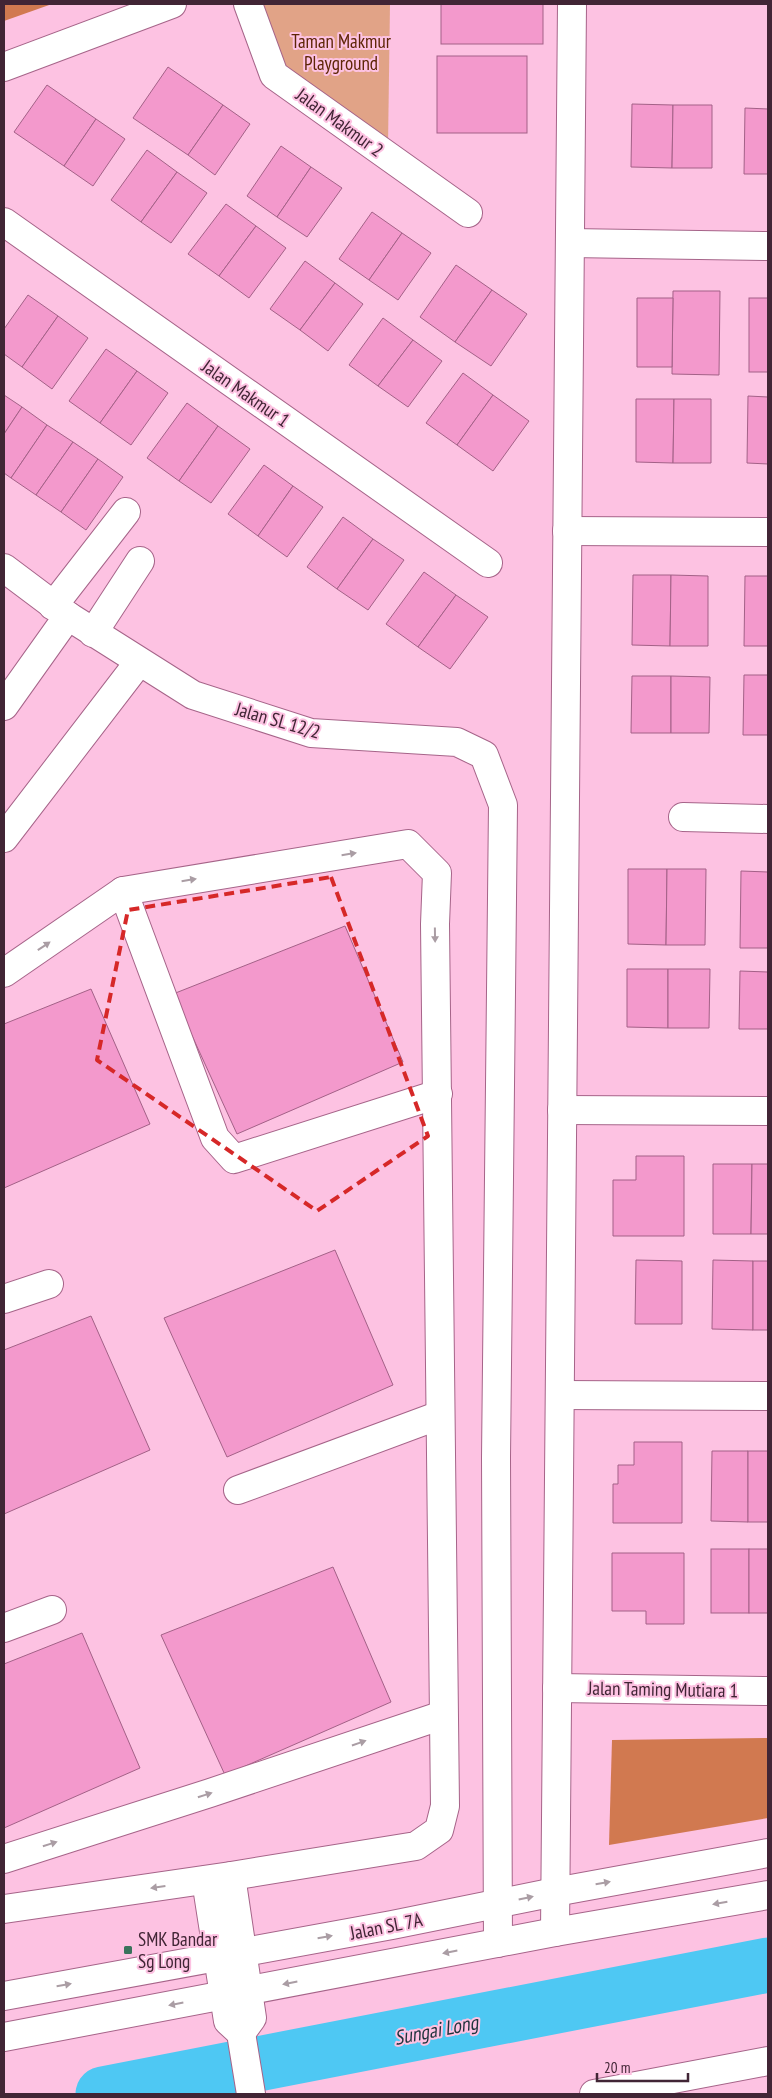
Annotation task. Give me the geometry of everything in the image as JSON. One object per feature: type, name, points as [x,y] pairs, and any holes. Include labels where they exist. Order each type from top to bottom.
[{"type":"street","points":[[4,67],[172,4]]},
{"type":"street","name":"Jalan Makmur 2","points":[[248,4],[274,75],[468,214]]},
{"type":"street","points":[[555,1932],[572,4]]},
{"type":"street","name":"Jalan Makmur 1","points":[[4,222],[488,563]]},
{"type":"street","points":[[570,243],[768,246]]},
{"type":"street","points":[[4,706],[61,611],[126,512]]},
{"type":"street","points":[[568,531],[768,532]]},
{"type":"street","points":[[93,632],[140,561]]},
{"type":"street","name":"Jalan SL 12/2","points":[[4,568],[61,611],[194,695],[311,734],[457,742],[484,755],[503,805],[496,1448],[498,1904]]},
{"type":"street","points":[[4,838],[139,662]]},
{"type":"street","points":[[683,817],[768,819]]},
{"type":"street","points":[[4,973],[123,891],[408,844],[436,873],[445,1806],[439,1830],[416,1846],[219,1878],[4,1909]]},
{"type":"street","points":[[123,891],[215,1138],[234,1159],[438,1094]]},
{"type":"street","points":[[562,1110],[768,1111]]},
{"type":"street","points":[[4,1299],[49,1284]]},
{"type":"street","points":[[560,1395],[768,1396]]},
{"type":"street","points":[[238,1490],[440,1415]]},
{"type":"street","points":[[4,1628],[52,1610]]},
{"type":"street","name":"Jalan Taming Mutiara 1","points":[[557,1688],[768,1691]]},
{"type":"street","points":[[4,1859],[443,1715]]},
{"type":"street","name":"Jalan SL 7A","points":[[4,1996],[768,1853]]},
{"type":"street","points":[[219,1878],[236,1993],[228,2021],[241,2033],[251,2094]]},
{"type":"street","name":"Jalan SL 7A","points":[[4,2037],[555,1932],[768,1895]]},
{"type":"street","points":[[498,1904],[498,1943]]},
{"type":"street","points":[[594,2094],[697,2085],[768,2061]]},
{"type":"highlighted area","points":[[331,877],[428,1136],[317,1211],[97,1060],[128,910]]},
{"type":"green space","name":"Taman Makmur Playground","points":[[262,4],[390,4],[388,145],[283,70]]},
{"type":"shaded area","points":[[4,4],[52,4],[4,21]]},
{"type":"shaded area","points":[[768,1738],[768,1818],[609,1845],[612,1740]]},
{"type":"building","points":[[441,4],[543,4],[543,44],[441,44]]},
{"type":"building","points":[[437,56],[527,56],[527,133],[437,133]]},
{"type":"building","points":[[168,67],[223,105],[188,155],[133,118]]},
{"type":"building","points":[[47,85],[96,119],[64,166],[14,132]]},
{"type":"building","points":[[632,104],[673,105],[672,168],[631,167]]},
{"type":"building","points":[[223,105],[250,124],[215,175],[188,155]]},
{"type":"building","points":[[673,105],[712,105],[712,168],[672,168]]},
{"type":"building","points":[[745,108],[768,109],[768,174],[744,174]]},
{"type":"building","points":[[96,119],[125,139],[93,186],[64,166]]},
{"type":"building","points":[[281,146],[311,167],[277,217],[247,196]]},
{"type":"building","points":[[147,150],[177,172],[141,222],[111,200]]},
{"type":"building","points":[[311,167],[342,188],[307,237],[277,217]]},
{"type":"building","points":[[177,172],[207,193],[171,243],[141,222]]},
{"type":"building","points":[[226,204],[256,226],[219,276],[188,254]]},
{"type":"building","points":[[372,212],[402,233],[369,280],[339,259]]},
{"type":"building","points":[[256,226],[286,248],[249,298],[219,276]]},
{"type":"building","points":[[402,233],[431,253],[398,300],[369,280]]},
{"type":"building","points":[[305,261],[335,283],[300,330],[270,309]]},
{"type":"building","points":[[456,265],[492,290],[455,342],[420,317]]},
{"type":"building","points":[[335,283],[363,304],[328,351],[300,330]]},
{"type":"building","points":[[492,290],[527,314],[491,366],[455,342]]},
{"type":"building","points":[[673,291],[720,291],[719,375],[672,374]]},
{"type":"building","points":[[28,295],[58,316],[22,367],[4,354],[4,329]]},
{"type":"building","points":[[637,298],[673,298],[672,367],[637,367]]},
{"type":"building","points":[[749,298],[768,298],[768,372],[749,372]]},
{"type":"building","points":[[58,316],[88,338],[52,389],[22,367]]},
{"type":"building","points":[[383,318],[413,340],[378,386],[349,365]]},
{"type":"building","points":[[413,340],[442,361],[408,407],[378,386]]},
{"type":"building","points":[[106,349],[137,371],[100,423],[69,401]]},
{"type":"building","points":[[137,371],[168,393],[131,445],[100,423]]},
{"type":"building","points":[[463,373],[493,395],[457,445],[426,423]]},
{"type":"building","points":[[4,395],[22,407],[4,434]]},
{"type":"building","points":[[493,395],[529,421],[493,471],[457,445]]},
{"type":"building","points":[[748,396],[768,397],[768,464],[747,463]]},
{"type":"building","points":[[636,399],[674,399],[673,463],[636,462]]},
{"type":"building","points":[[674,399],[711,399],[711,463],[673,463]]},
{"type":"building","points":[[187,403],[218,426],[179,481],[147,458]]},
{"type":"building","points":[[22,407],[47,425],[11,478],[4,473],[4,434]]},
{"type":"building","points":[[47,425],[73,442],[36,495],[11,478]]},
{"type":"building","points":[[218,426],[250,449],[211,503],[179,481]]},
{"type":"building","points":[[73,442],[98,459],[61,512],[36,495]]},
{"type":"building","points":[[98,459],[123,477],[86,530],[61,512]]},
{"type":"building","points":[[264,465],[293,486],[258,536],[228,514]]},
{"type":"building","points":[[293,486],[323,507],[287,557],[258,536]]},
{"type":"building","points":[[343,517],[373,539],[337,589],[307,567]]},
{"type":"building","points":[[373,539],[404,560],[368,610],[337,589]]},
{"type":"building","points":[[424,572],[456,595],[418,647],[386,624]]},
{"type":"building","points":[[633,575],[671,575],[670,646],[632,645]]},
{"type":"building","points":[[671,575],[708,576],[708,646],[670,646]]},
{"type":"building","points":[[745,576],[768,576],[768,646],[744,646]]},
{"type":"building","points":[[456,595],[488,617],[450,669],[418,647]]},
{"type":"building","points":[[744,675],[768,675],[768,735],[743,735]]},
{"type":"building","points":[[632,676],[671,676],[671,733],[631,733]]},
{"type":"building","points":[[671,676],[710,677],[709,733],[671,733]]},
{"type":"building","points":[[628,869],[667,869],[666,945],[628,944]]},
{"type":"building","points":[[667,869],[706,869],[705,945],[666,945]]},
{"type":"building","points":[[741,871],[768,872],[768,948],[740,948]]},
{"type":"building","points":[[345,926],[403,1062],[237,1134],[173,994]]},
{"type":"building","points":[[627,969],[668,969],[668,1028],[627,1027]]},
{"type":"building","points":[[668,969],[710,969],[709,1028],[668,1028]]},
{"type":"building","points":[[740,971],[768,972],[768,1029],[739,1029]]},
{"type":"building","points":[[91,989],[150,1124],[4,1188],[4,1024]]},
{"type":"building","points":[[636,1156],[684,1156],[684,1236],[613,1236],[613,1180],[636,1180]]},
{"type":"building","points":[[713,1164],[752,1164],[751,1234],[713,1234]]},
{"type":"building","points":[[752,1164],[768,1164],[768,1234],[751,1234]]},
{"type":"building","points":[[335,1250],[393,1385],[227,1457],[164,1318]]},
{"type":"building","points":[[636,1260],[682,1261],[682,1324],[635,1324]]},
{"type":"building","points":[[713,1260],[753,1261],[753,1330],[712,1329]]},
{"type":"building","points":[[753,1261],[768,1261],[768,1330],[753,1330]]},
{"type":"building","points":[[91,1316],[150,1450],[4,1514],[4,1350]]},
{"type":"building","points":[[634,1442],[682,1442],[682,1523],[613,1523],[613,1484],[618,1484],[618,1465],[634,1465]]},
{"type":"building","points":[[712,1451],[748,1451],[748,1522],[711,1521]]},
{"type":"building","points":[[748,1451],[768,1451],[768,1522],[748,1522]]},
{"type":"building","points":[[711,1549],[749,1549],[749,1613],[711,1613]]},
{"type":"building","points":[[749,1549],[768,1549],[768,1613],[749,1613]]},
{"type":"building","points":[[612,1553],[684,1553],[684,1624],[646,1624],[646,1611],[612,1611]]},
{"type":"building","points":[[333,1567],[391,1702],[225,1775],[161,1635]]},
{"type":"building","points":[[82,1633],[140,1768],[4,1828],[4,1664]]},
{"type":"waterway","name":"Sungai Long","points":[[103,2094],[768,1965]]},
{"type":"place","name":"SMK Bandar Sg Long","points":[[128,1950]]}]
